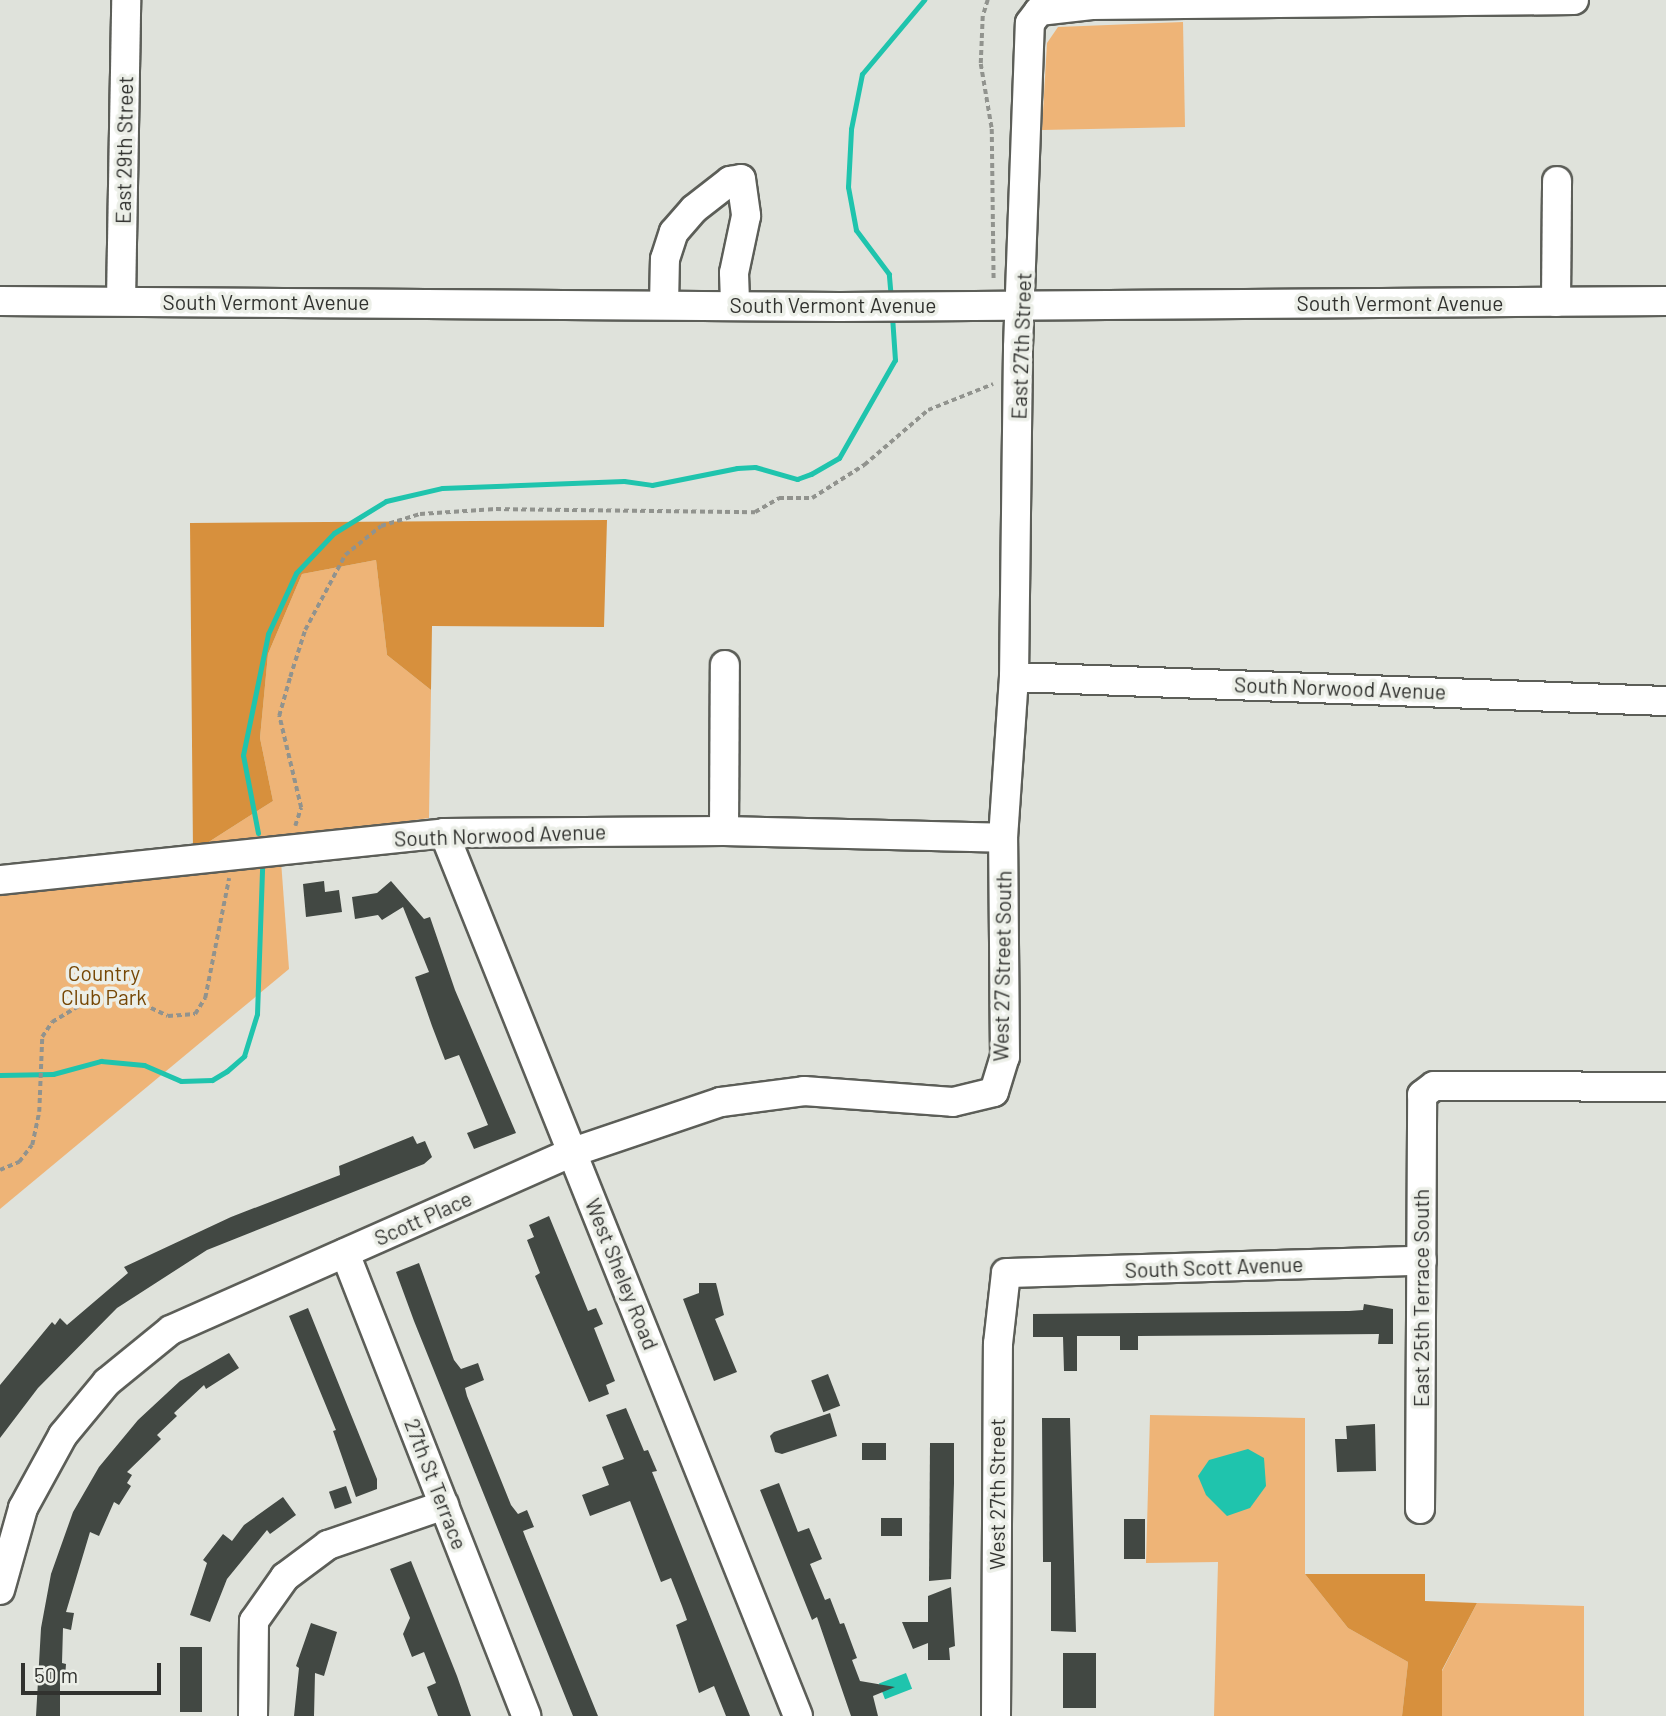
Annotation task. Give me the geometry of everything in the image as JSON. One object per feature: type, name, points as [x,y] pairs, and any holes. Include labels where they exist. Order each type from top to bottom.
[{"type":"street","name":"East 29th Street","points":[[121,301],[127,0]]},
{"type":"street","name":"East 27th Street","points":[[1003,838],[1014,677],[1014,305],[1030,23],[1039,11],[1092,5],[1574,0]]},
{"type":"street","points":[[664,305],[665,259],[674,232],[694,209],[730,181],[741,179],[746,216],[734,273],[735,306]]},
{"type":"street","points":[[1556,302],[1557,181]]},
{"type":"street","name":"South Vermont Avenue","points":[[0,301],[840,307],[1666,301]]},
{"type":"street","points":[[724,831],[725,665]]},
{"type":"street","name":"South Norwood Avenue","points":[[1014,677],[1666,701]]},
{"type":"street","name":"South Norwood Avenue","points":[[0,880],[444,833],[724,831],[1003,838]]},
{"type":"street","name":"West Sheley Road","points":[[444,833],[798,1716]]},
{"type":"street","name":"West 27 Street South","points":[[994,1092],[1005,1057],[1003,838]]},
{"type":"street","name":"East 25th Terrace South","points":[[1420,1509],[1422,1095],[1427,1089],[1666,1087]]},
{"type":"street","name":"Scott Place","points":[[0,1590],[23,1508],[63,1435],[107,1382],[171,1329],[573,1152],[759,1094],[804,1091],[953,1102],[994,1092]]},
{"type":"street","name":"27th St Terrace","points":[[345,1253],[526,1716]]},
{"type":"street","name":"South Scott Avenue","points":[[1006,1273],[1422,1261]]},
{"type":"street","name":"West 27th Street","points":[[996,1716],[998,1344],[1006,1273]]},
{"type":"street","points":[[253,1716],[254,1620],[285,1577],[328,1545],[444,1505]]},
{"type":"path","points":[[989,0],[983,16],[981,64],[993,138],[993,287],[1005,289],[1014,305]]},
{"type":"path","points":[[293,830],[301,808],[279,716],[290,677],[305,629],[345,555],[381,526],[420,514],[496,509],[755,512],[779,498],[812,499],[874,457],[928,410],[993,387],[994,379]]},
{"type":"path","points":[[0,1170],[19,1163],[32,1145],[39,1093],[42,1037],[52,1022],[100,997],[128,997],[174,1017],[195,1014],[205,998],[229,873]]},
{"type":"green space","points":[[1183,22],[1185,127],[1042,130],[1047,43],[1058,27]]},
{"type":"green space","points":[[376,560],[387,655],[431,690],[429,818],[193,852],[273,801],[260,738],[268,654],[302,574]]},
{"type":"green space","name":"Country Club Park","points":[[281,861],[289,969],[0,1209],[0,892]]},
{"type":"green space","points":[[1150,1415],[1305,1418],[1305,1574],[1348,1628],[1408,1662],[1402,1716],[1214,1716],[1218,1562],[1146,1563]]},
{"type":"green space","points":[[1477,1603],[1584,1606],[1584,1716],[1442,1716],[1442,1671]]},
{"type":"shaded area","points":[[607,520],[604,627],[432,626],[431,690],[387,655],[376,560],[302,574],[268,654],[260,738],[273,801],[193,852],[190,523]]},
{"type":"shaded area","points":[[1248,1449],[1264,1458],[1266,1486],[1250,1508],[1227,1516],[1206,1495],[1198,1476],[1209,1460]]},
{"type":"shaded area","points":[[1305,1574],[1425,1574],[1425,1601],[1477,1603],[1442,1670],[1442,1716],[1402,1716],[1408,1662],[1348,1628]]},
{"type":"shaded area","points":[[906,1673],[912,1689],[885,1699],[879,1683]]},
{"type":"building","points":[[324,881],[325,892],[339,890],[342,912],[306,917],[303,884]]},
{"type":"building","points":[[391,881],[424,919],[430,917],[455,990],[516,1133],[474,1149],[467,1133],[488,1125],[459,1055],[445,1060],[415,977],[429,972],[403,907],[382,920],[378,915],[355,919],[352,897],[377,893]]},
{"type":"building","points":[[413,1136],[417,1144],[425,1141],[432,1157],[424,1164],[207,1250],[117,1308],[38,1388],[0,1438],[0,1385],[52,1322],[55,1325],[60,1318],[67,1325],[128,1273],[124,1267],[231,1217],[340,1175],[339,1166]]},
{"type":"building","points":[[549,1216],[588,1311],[596,1308],[603,1324],[594,1328],[615,1381],[606,1385],[609,1394],[589,1402],[535,1276],[540,1273],[527,1240],[534,1237],[529,1225]]},
{"type":"building","points":[[419,1263],[454,1360],[461,1369],[478,1363],[484,1380],[465,1388],[467,1396],[511,1505],[518,1514],[527,1510],[534,1527],[523,1531],[598,1716],[573,1716],[414,1321],[396,1272]]},
{"type":"building","points":[[699,1283],[716,1283],[724,1315],[715,1319],[737,1372],[714,1381],[683,1299],[699,1293]]},
{"type":"building","points":[[1364,1304],[1393,1309],[1393,1344],[1378,1344],[1379,1334],[1138,1336],[1138,1350],[1120,1350],[1120,1336],[1077,1336],[1077,1371],[1064,1371],[1063,1337],[1033,1337],[1033,1314],[1349,1311],[1363,1310]]},
{"type":"building","points":[[308,1308],[377,1479],[377,1489],[356,1497],[333,1431],[336,1430],[289,1316]]},
{"type":"building","points":[[229,1353],[239,1368],[206,1389],[204,1385],[174,1413],[177,1416],[157,1435],[161,1439],[127,1472],[132,1475],[127,1483],[131,1486],[119,1505],[114,1502],[99,1536],[90,1532],[66,1612],[74,1613],[71,1630],[63,1628],[62,1663],[66,1664],[65,1678],[60,1678],[60,1716],[36,1716],[41,1628],[51,1574],[73,1512],[99,1467],[138,1420],[180,1381]]},
{"type":"building","points":[[828,1374],[840,1406],[823,1412],[811,1380]]},
{"type":"building","points":[[626,1408],[644,1451],[648,1450],[657,1471],[652,1472],[750,1716],[726,1716],[714,1686],[699,1693],[676,1625],[687,1620],[682,1606],[671,1578],[661,1582],[630,1501],[590,1516],[582,1495],[609,1485],[602,1467],[624,1459],[606,1415]]},
{"type":"building","points":[[830,1413],[837,1436],[782,1454],[775,1452],[770,1436],[774,1432]]},
{"type":"building","points":[[1042,1418],[1070,1418],[1076,1632],[1051,1631],[1051,1562],[1043,1562]]},
{"type":"building","points":[[1375,1424],[1376,1471],[1337,1472],[1335,1439],[1347,1439],[1346,1426]]},
{"type":"building","points":[[862,1443],[886,1443],[886,1460],[862,1460]]},
{"type":"building","points":[[930,1443],[954,1443],[954,1484],[951,1579],[929,1581]]},
{"type":"building","points":[[779,1483],[798,1532],[809,1528],[822,1559],[810,1564],[825,1600],[830,1598],[840,1624],[844,1623],[857,1658],[852,1660],[860,1681],[895,1687],[873,1696],[878,1716],[851,1716],[817,1617],[812,1620],[760,1490]]},
{"type":"building","points":[[346,1486],[352,1503],[335,1509],[329,1492]]},
{"type":"building","points":[[283,1497],[296,1515],[270,1534],[267,1530],[227,1579],[210,1622],[190,1615],[207,1563],[203,1560],[223,1534],[232,1541],[244,1525]]},
{"type":"building","points":[[881,1518],[902,1518],[902,1536],[881,1536]]},
{"type":"building","points":[[1124,1519],[1145,1519],[1145,1559],[1124,1559]]},
{"type":"building","points":[[411,1561],[471,1716],[438,1716],[427,1687],[436,1683],[424,1652],[412,1657],[403,1634],[410,1618],[390,1569]]},
{"type":"building","points":[[951,1587],[955,1646],[949,1648],[950,1660],[928,1660],[928,1643],[913,1649],[902,1622],[928,1622],[928,1596]]},
{"type":"building","points":[[311,1623],[337,1632],[324,1676],[315,1673],[314,1716],[294,1716],[299,1668],[296,1666]]},
{"type":"building","points":[[180,1647],[202,1647],[202,1712],[180,1712]]},
{"type":"building","points":[[1063,1653],[1096,1653],[1096,1708],[1063,1708]]},
{"type":"waterway","points":[[891,299],[889,274],[856,230],[848,187],[851,129],[862,74],[924,0]]},
{"type":"waterway","points":[[258,833],[243,755],[268,634],[296,573],[334,533],[386,501],[442,488],[624,481],[652,485],[737,468],[755,467],[797,479],[811,474],[839,458],[895,360],[892,316]]},
{"type":"waterway","points":[[0,1075],[53,1074],[101,1061],[144,1065],[181,1081],[212,1080],[227,1071],[244,1056],[257,1014],[262,869]]}]
